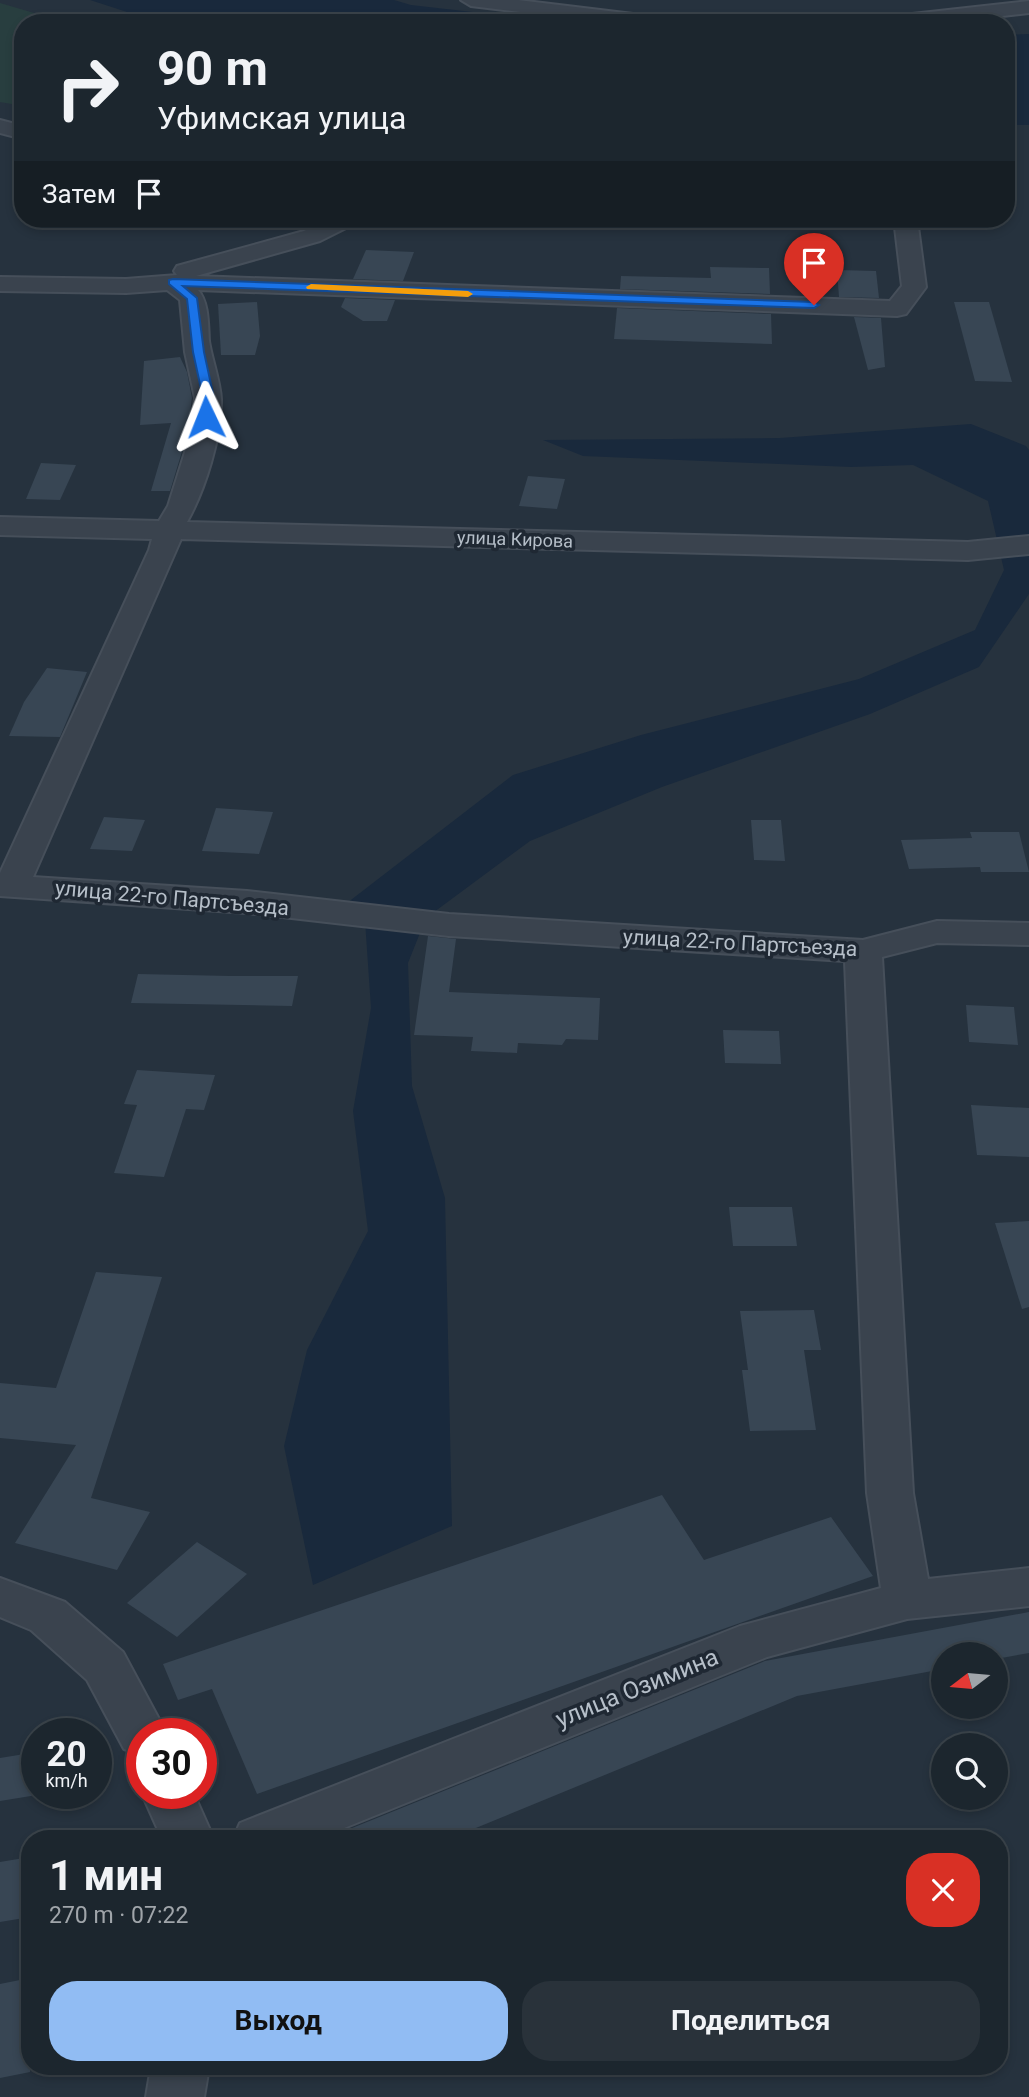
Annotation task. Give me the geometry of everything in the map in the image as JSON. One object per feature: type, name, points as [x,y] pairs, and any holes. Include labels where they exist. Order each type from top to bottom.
[{"type":"street","points":[[471,0],[585,14]]},
{"type":"street","points":[[966,14],[1029,7]]},
{"type":"street","points":[[126,286],[312,236],[328,228]]},
{"type":"street","points":[[0,284],[126,286],[173,282],[897,309],[914,287],[908,228]]},
{"type":"street","points":[[6,885],[164,550],[169,529],[182,506],[204,436],[208,398],[198,352],[192,298],[173,282]]},
{"type":"street","name":"улица Кирова","points":[[0,526],[968,551],[1029,545]]},
{"type":"street","name":"улица 22-го Партсъезда","points":[[6,885],[247,902],[449,925],[863,951],[937,932],[1029,934]]},
{"type":"street","points":[[863,951],[890,1493],[906,1600]]},
{"type":"street","name":"улица Озимина","points":[[282,1830],[757,1640],[906,1600],[1029,1587]]},
{"type":"street","points":[[0,1597],[48,1616],[105,1666],[133,1718]]},
{"type":"street","points":[[175,1809],[184,1830]]},
{"type":"street","points":[[175,2097],[179,2075]]},
{"type":"green space","points":[[0,3],[37,14],[14,14],[14,104],[0,102]]},
{"type":"water","points":[[90,0],[394,0],[411,5],[490,14],[133,14]]},
{"type":"water","points":[[1029,34],[1029,125],[1015,125],[1015,35]]},
{"type":"water","points":[[971,424],[1026,446],[1029,450],[1029,594],[979,667],[870,714],[662,787],[530,841],[426,918],[408,963],[412,1086],[445,1198],[452,1526],[313,1585],[284,1446],[307,1350],[368,1231],[353,1111],[371,1008],[364,906],[347,903],[513,775],[641,735],[859,679],[975,630],[1004,570],[988,501],[913,465],[851,467],[583,456],[543,440],[780,438]]},
{"type":"building","points":[[366,250],[414,252],[403,281],[353,279]]},
{"type":"building","points":[[710,267],[769,268],[770,294],[620,289],[621,276],[711,278]]},
{"type":"building","points":[[837,270],[876,271],[879,298],[839,297]]},
{"type":"building","points":[[345,298],[395,300],[387,321],[363,321],[341,307]]},
{"type":"building","points":[[257,302],[260,336],[255,355],[221,355],[218,304]]},
{"type":"building","points":[[954,302],[989,302],[1012,382],[975,381]]},
{"type":"building","points":[[617,308],[771,314],[772,344],[614,339]]},
{"type":"building","points":[[854,317],[881,318],[885,367],[868,370]]},
{"type":"building","points":[[180,357],[187,372],[192,398],[187,435],[170,491],[151,491],[171,423],[140,425],[144,361]]},
{"type":"building","points":[[41,463],[76,465],[60,500],[26,499]]},
{"type":"building","points":[[528,476],[565,479],[557,509],[519,506]]},
{"type":"building","points":[[47,668],[87,672],[60,737],[9,736],[24,702]]},
{"type":"building","points":[[216,808],[273,812],[259,854],[202,851]]},
{"type":"building","points":[[104,817],[145,820],[132,851],[90,849]]},
{"type":"building","points":[[751,820],[781,820],[785,861],[754,860]]},
{"type":"building","points":[[970,832],[1019,832],[1029,872],[981,872],[980,867],[909,869],[901,840],[972,838]]},
{"type":"building","points":[[428,936],[456,939],[449,992],[600,998],[598,1040],[566,1039],[562,1045],[518,1043],[517,1053],[471,1051],[473,1037],[414,1035]]},
{"type":"building","points":[[138,974],[298,976],[292,1006],[131,1003]]},
{"type":"building","points":[[966,1005],[1014,1007],[1018,1045],[969,1042]]},
{"type":"building","points":[[723,1030],[779,1031],[781,1064],[725,1063]]},
{"type":"building","points":[[137,1070],[215,1075],[204,1110],[186,1109],[164,1177],[114,1173],[137,1105],[124,1104]]},
{"type":"building","points":[[971,1105],[1029,1108],[1029,1157],[977,1155]]},
{"type":"building","points":[[729,1207],[792,1207],[797,1246],[733,1246]]},
{"type":"building","points":[[1029,1221],[1029,1307],[1022,1309],[995,1223]]},
{"type":"building","points":[[96,1272],[162,1277],[91,1498],[150,1512],[117,1570],[15,1543],[76,1445],[0,1438],[0,1383],[56,1388]]},
{"type":"building","points":[[814,1310],[821,1350],[804,1350],[816,1430],[750,1431],[742,1370],[748,1370],[740,1311]]},
{"type":"building","points":[[662,1495],[704,1560],[831,1517],[873,1576],[257,1794],[212,1689],[178,1700],[163,1664]]},
{"type":"building","points":[[197,1542],[247,1574],[177,1637],[127,1603]]},
{"type":"building","points":[[1029,1612],[1029,1653],[1008,1657],[1008,1642],[931,1642],[931,1671],[797,1696],[471,1830],[347,1830],[765,1661]]},
{"type":"building","points":[[21,1755],[21,1798],[0,1801],[0,1758]]},
{"type":"building","points":[[21,1858],[21,1918],[0,1922],[0,1862]]},
{"type":"building","points":[[21,1980],[21,2074],[0,2078],[0,1984]]},
{"type":"slow traffic","points":[[311,287],[468,294]]},
{"type":"route","points":[[206,417],[208,398],[198,352],[192,298],[173,282],[814,305]]}]
